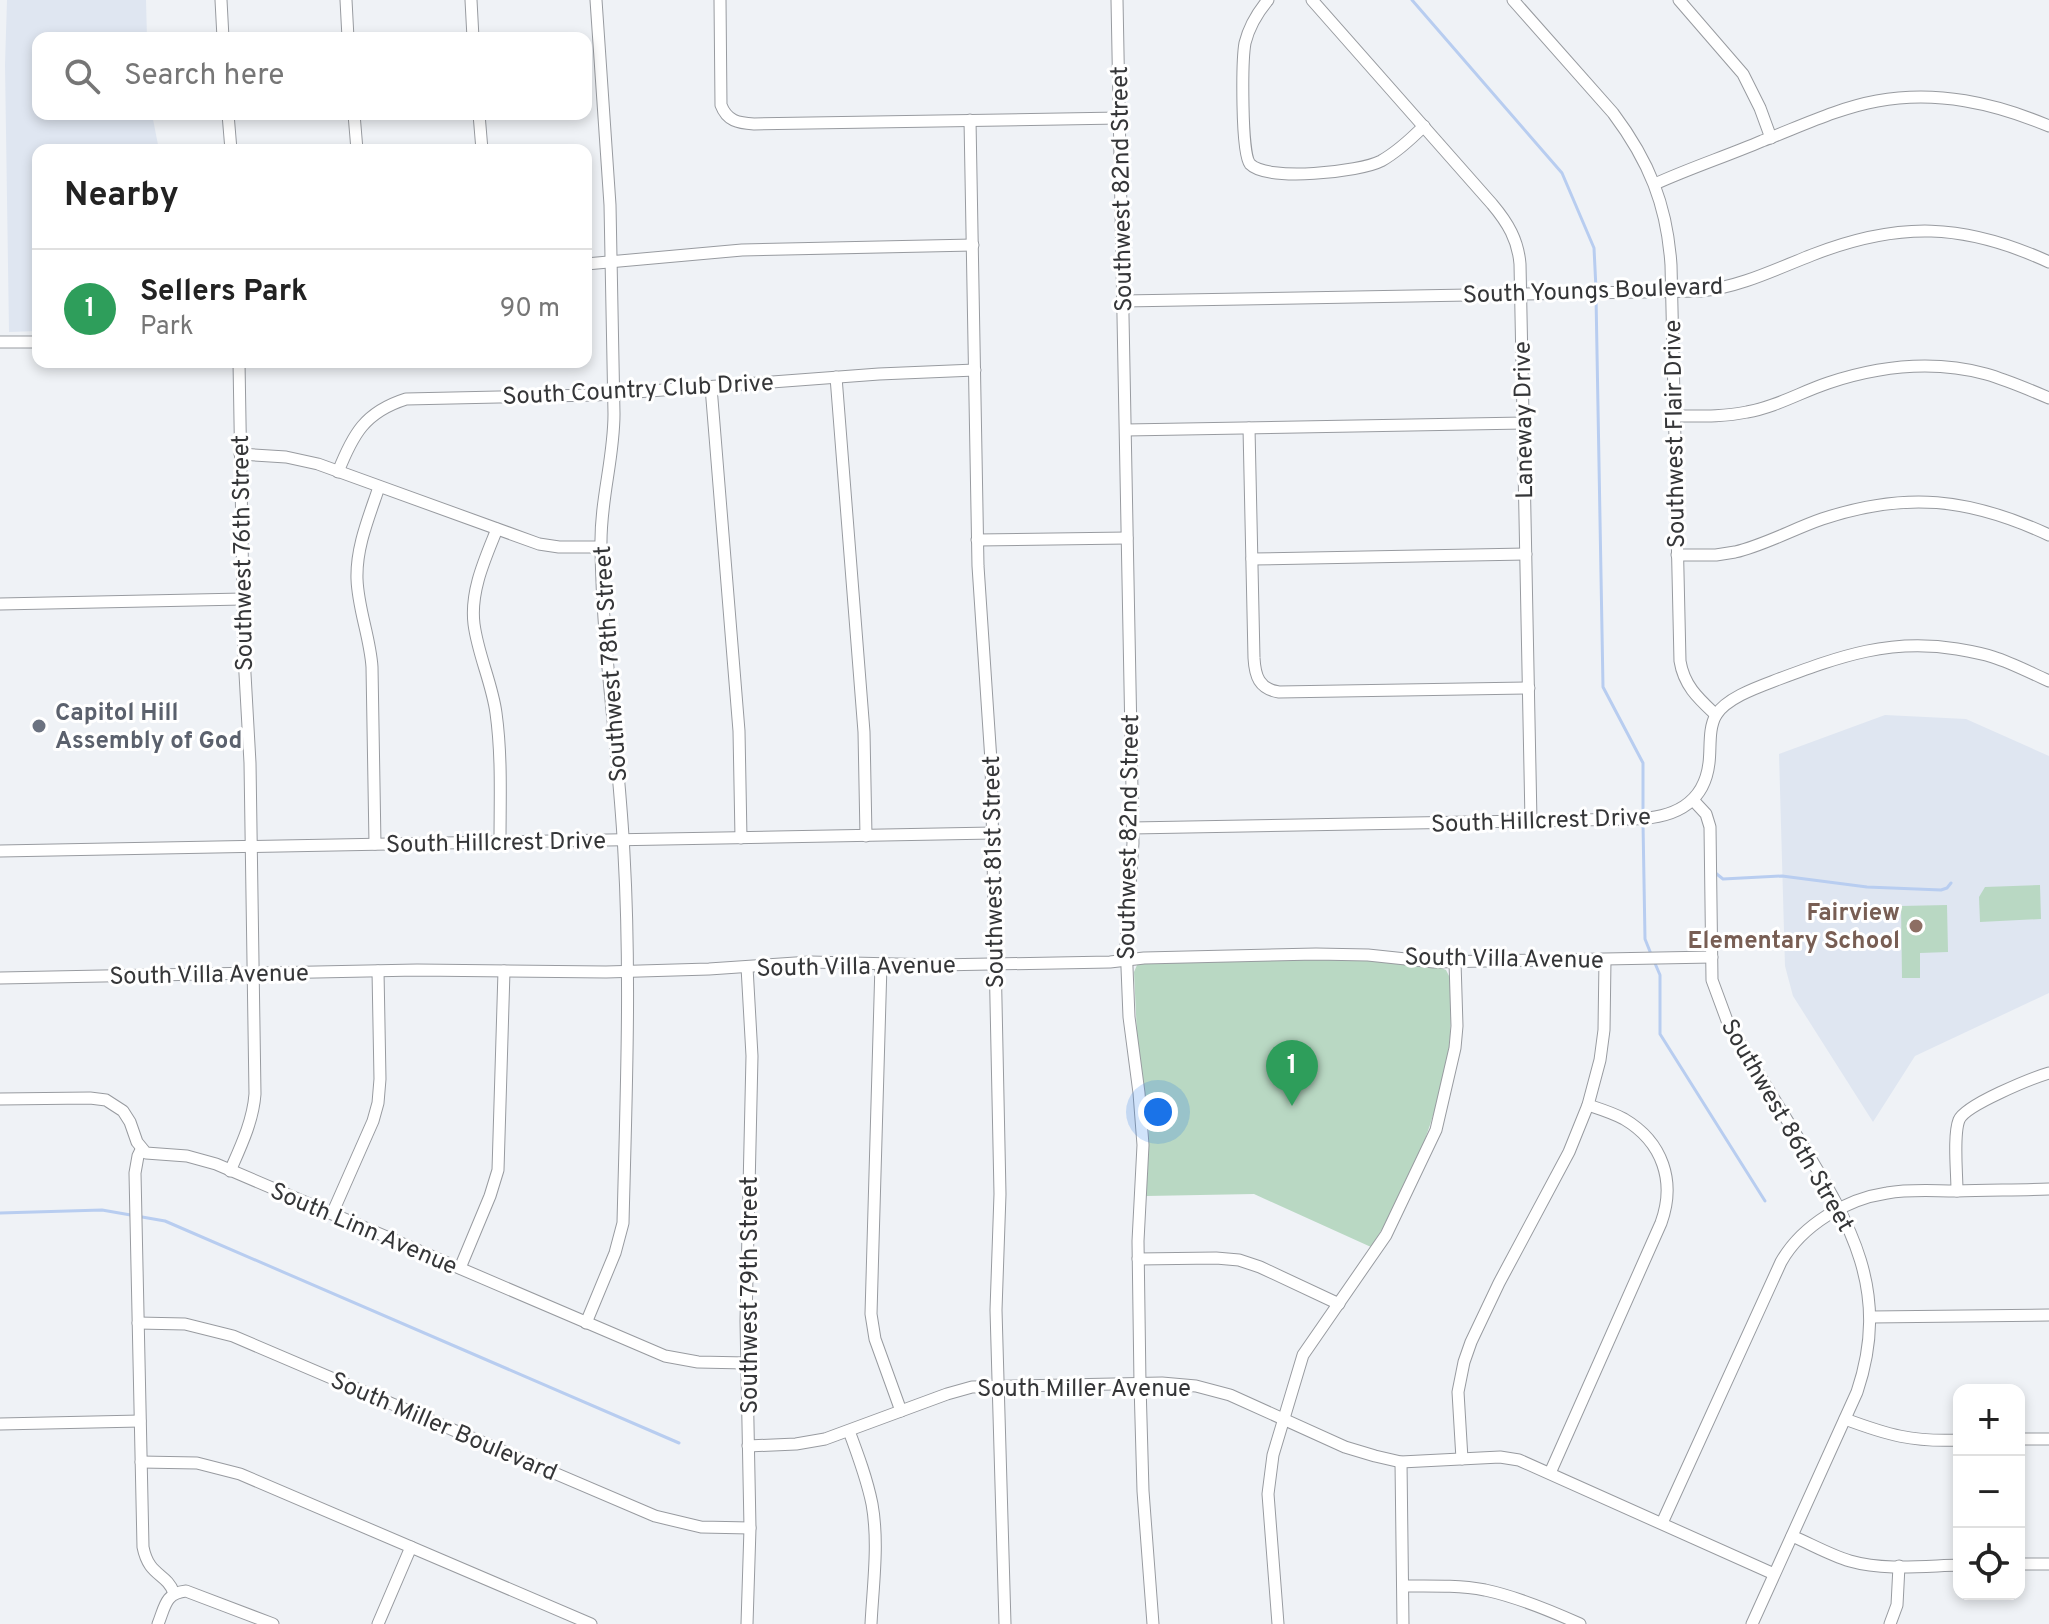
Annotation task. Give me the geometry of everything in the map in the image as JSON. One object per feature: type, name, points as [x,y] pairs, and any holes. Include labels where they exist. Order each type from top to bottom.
[{"type":"street","points":[[221,0],[223,32]]},
{"type":"street","points":[[346,0],[348,32]]},
{"type":"street","points":[[471,0],[473,32]]},
{"type":"street","name":"Southwest 78th Street","points":[[586,1323],[615,1253],[623,1223],[627,1060],[624,840],[604,616],[601,547],[602,504],[613,439],[613,394],[610,205],[596,0]]},
{"type":"street","points":[[720,0],[721,105],[729,118],[736,122],[1120,118]]},
{"type":"street","name":"Southwest 82nd Street","points":[[1117,0],[1132,828],[1126,960],[1143,1145],[1138,1259],[1140,1384],[1143,1491],[1153,1624]]},
{"type":"street","points":[[1268,0],[1250,29],[1244,54],[1245,152],[1249,163],[1265,172],[1274,173],[1361,168],[1380,161],[1424,126]]},
{"type":"street","name":"Laneway Drive","points":[[1312,0],[1492,204],[1515,239],[1519,255],[1524,423],[1531,821]]},
{"type":"street","name":"Southwest Flair Drive","points":[[1513,0],[1613,113],[1636,145],[1655,184],[1668,230],[1681,672],[1690,689],[1716,715]]},
{"type":"street","points":[[1679,0],[1743,74],[1771,138]]},
{"type":"street","points":[[1655,184],[1857,106],[1899,98],[1926,96],[1969,100],[1994,105],[2049,126]]},
{"type":"street","points":[[228,120],[230,144]]},
{"type":"street","points":[[354,120],[356,144]]},
{"type":"street","points":[[480,120],[482,144]]},
{"type":"street","name":"Southwest 81st Street","points":[[970,120],[977,540],[990,728],[993,833],[1000,1194],[996,1287],[1005,1624]]},
{"type":"street","name":"South Youngs Boulevard","points":[[1123,301],[1701,291],[1727,287],[1845,243],[1901,232],[1937,231],[1975,236],[2009,245],[2049,262]]},
{"type":"street","points":[[592,263],[742,250],[973,245]]},
{"type":"street","points":[[0,342],[32,342]]},
{"type":"street","points":[[1674,416],[1746,413],[1841,378],[1917,366],[1986,374],[2049,398]]},
{"type":"street","name":"Southwest 76th Street","points":[[230,1171],[248,1130],[254,1103],[250,763],[244,671],[239,368]]},
{"type":"street","name":"South Country Club Drive","points":[[338,472],[349,445],[363,423],[378,411],[406,399],[613,394],[902,372],[975,370]]},
{"type":"street","points":[[836,377],[864,732],[866,836]]},
{"type":"street","points":[[711,387],[738,719],[741,838]]},
{"type":"street","points":[[1126,430],[1524,423]]},
{"type":"street","points":[[1249,428],[1254,667],[1258,680],[1265,687],[1274,691],[1298,692],[1529,688]]},
{"type":"street","points":[[240,454],[298,459],[550,546],[601,547]]},
{"type":"street","points":[[375,844],[372,667],[357,578],[360,545],[379,487]]},
{"type":"street","points":[[1677,555],[1735,552],[1854,509],[1909,501],[1949,503],[1992,512],[2049,535]]},
{"type":"street","points":[[497,529],[478,580],[473,614],[498,724],[500,842]]},
{"type":"street","points":[[977,540],[1127,538]]},
{"type":"street","points":[[1252,559],[1526,554]]},
{"type":"street","points":[[0,604],[243,599]]},
{"type":"street","points":[[1693,800],[1708,769],[1710,739],[1716,715],[1735,699],[1755,689],[1834,659],[1889,646],[1932,646],[1987,655],[2049,681]]},
{"type":"street","name":"South Hillcrest Drive","points":[[1132,828],[1634,819],[1659,817],[1677,811],[1693,800]]},
{"type":"street","name":"Southwest 86th Street","points":[[1693,800],[1706,814],[1710,827],[1712,980],[1729,1026],[1850,1230],[1865,1270],[1871,1317],[1867,1360],[1857,1392],[1752,1624]]},
{"type":"street","name":"South Hillcrest Drive","points":[[0,851],[993,833]]},
{"type":"street","name":"South Villa Avenue","points":[[0,978],[378,971],[627,971],[810,962],[995,964],[1333,954],[1455,962],[1712,957]]},
{"type":"street","points":[[1462,1459],[1458,1392],[1467,1353],[1499,1283],[1569,1152],[1588,1105],[1604,1030],[1605,960]]},
{"type":"street","points":[[1278,1624],[1268,1494],[1271,1464],[1303,1355],[1386,1235],[1436,1130],[1455,1048],[1455,962]]},
{"type":"street","points":[[881,964],[871,1314],[875,1339],[901,1411]]},
{"type":"street","name":"Southwest 79th Street","points":[[747,967],[752,1056],[746,1363],[750,1528],[747,1624]]},
{"type":"street","points":[[332,1214],[378,1103],[378,971]]},
{"type":"street","points":[[460,1268],[498,1170],[504,971]]},
{"type":"street","points":[[1957,1191],[1960,1117],[1971,1107],[2049,1073]]},
{"type":"street","points":[[0,1099],[106,1100],[118,1106],[128,1117],[141,1150],[135,1167],[142,1535],[150,1566],[170,1584],[174,1593]]},
{"type":"street","points":[[1550,1473],[1661,1223],[1668,1200],[1664,1168],[1652,1143],[1626,1120],[1588,1105]]},
{"type":"street","name":"South Linn Avenue","points":[[141,1150],[149,1154],[196,1158],[230,1171],[674,1359],[746,1363]]},
{"type":"street","points":[[1662,1523],[1781,1262],[1793,1244],[1813,1225],[1854,1203],[1885,1193],[2049,1189]]},
{"type":"street","points":[[1138,1259],[1239,1260],[1339,1304]]},
{"type":"street","points":[[1871,1317],[2049,1315]]},
{"type":"street","name":"South Miller Boulevard","points":[[138,1323],[195,1326],[233,1336],[655,1516],[701,1527],[750,1528]]},
{"type":"street","name":"South Miller Avenue","points":[[748,1446],[802,1444],[849,1431],[959,1390],[999,1386],[1183,1384],[1230,1395],[1345,1447],[1401,1462],[1512,1458],[1774,1574]]},
{"type":"street","points":[[1845,1419],[1911,1440],[1953,1440]]},
{"type":"street","points":[[0,1424],[140,1421]]},
{"type":"street","points":[[849,1431],[864,1473],[874,1517],[871,1624]]},
{"type":"street","points":[[2025,1439],[2049,1439]]},
{"type":"street","points":[[141,1462],[197,1463],[240,1474],[591,1624]]},
{"type":"street","points":[[1401,1462],[1403,1624]]},
{"type":"street","points":[[1792,1536],[1851,1561],[1899,1566],[1953,1565]]},
{"type":"street","points":[[378,1624],[411,1547]]},
{"type":"street","points":[[2025,1564],[2049,1564]]},
{"type":"street","points":[[1890,1624],[1898,1600],[1899,1566]]},
{"type":"street","points":[[1403,1586],[1483,1590],[1534,1604],[1574,1623]]},
{"type":"street","points":[[158,1624],[168,1599],[174,1593],[191,1591],[273,1624]]},
{"type":"shaded area","points":[[7,0],[146,0],[147,32],[32,32],[32,120],[153,120],[158,144],[32,144],[32,331],[9,332]]},
{"type":"shaded area","name":"Fairview Elementary School","points":[[1885,715],[1966,719],[2049,756],[2049,993],[1915,1056],[1873,1122],[1793,996],[1785,966],[1779,754]]},
{"type":"green space","points":[[2040,885],[2041,919],[1980,922],[1979,897],[1985,887]]},
{"type":"green space","points":[[1947,905],[1948,952],[1920,953],[1920,978],[1902,978],[1901,906]]},
{"type":"green space","points":[[1322,959],[1441,968],[1450,978],[1450,1038],[1438,1100],[1410,1176],[1371,1247],[1254,1194],[1146,1196],[1149,1124],[1137,1035],[1134,972],[1137,965],[1145,962]]},
{"type":"waterway","points":[[1412,0],[1562,173],[1594,248],[1596,289]]},
{"type":"waterway","points":[[1596,296],[1603,687],[1643,763],[1643,815]]},
{"type":"waterway","points":[[1643,823],[1645,939],[1651,954]]},
{"type":"waterway","points":[[1713,871],[1723,879],[1782,876],[1867,887],[1941,890],[1951,883]]},
{"type":"waterway","points":[[1654,961],[1660,975],[1660,1034],[1765,1201]]},
{"type":"waterway","points":[[0,1213],[102,1210],[165,1221],[679,1443]]},
{"type":"place","name":"Capitol Hill Assembly of God","points":[[39,726]]},
{"type":"place","name":"Fairview Elementary School","points":[[1916,926]]},
{"type":"place","name":"Sellers Park","points":[[1292,1106]]}]
